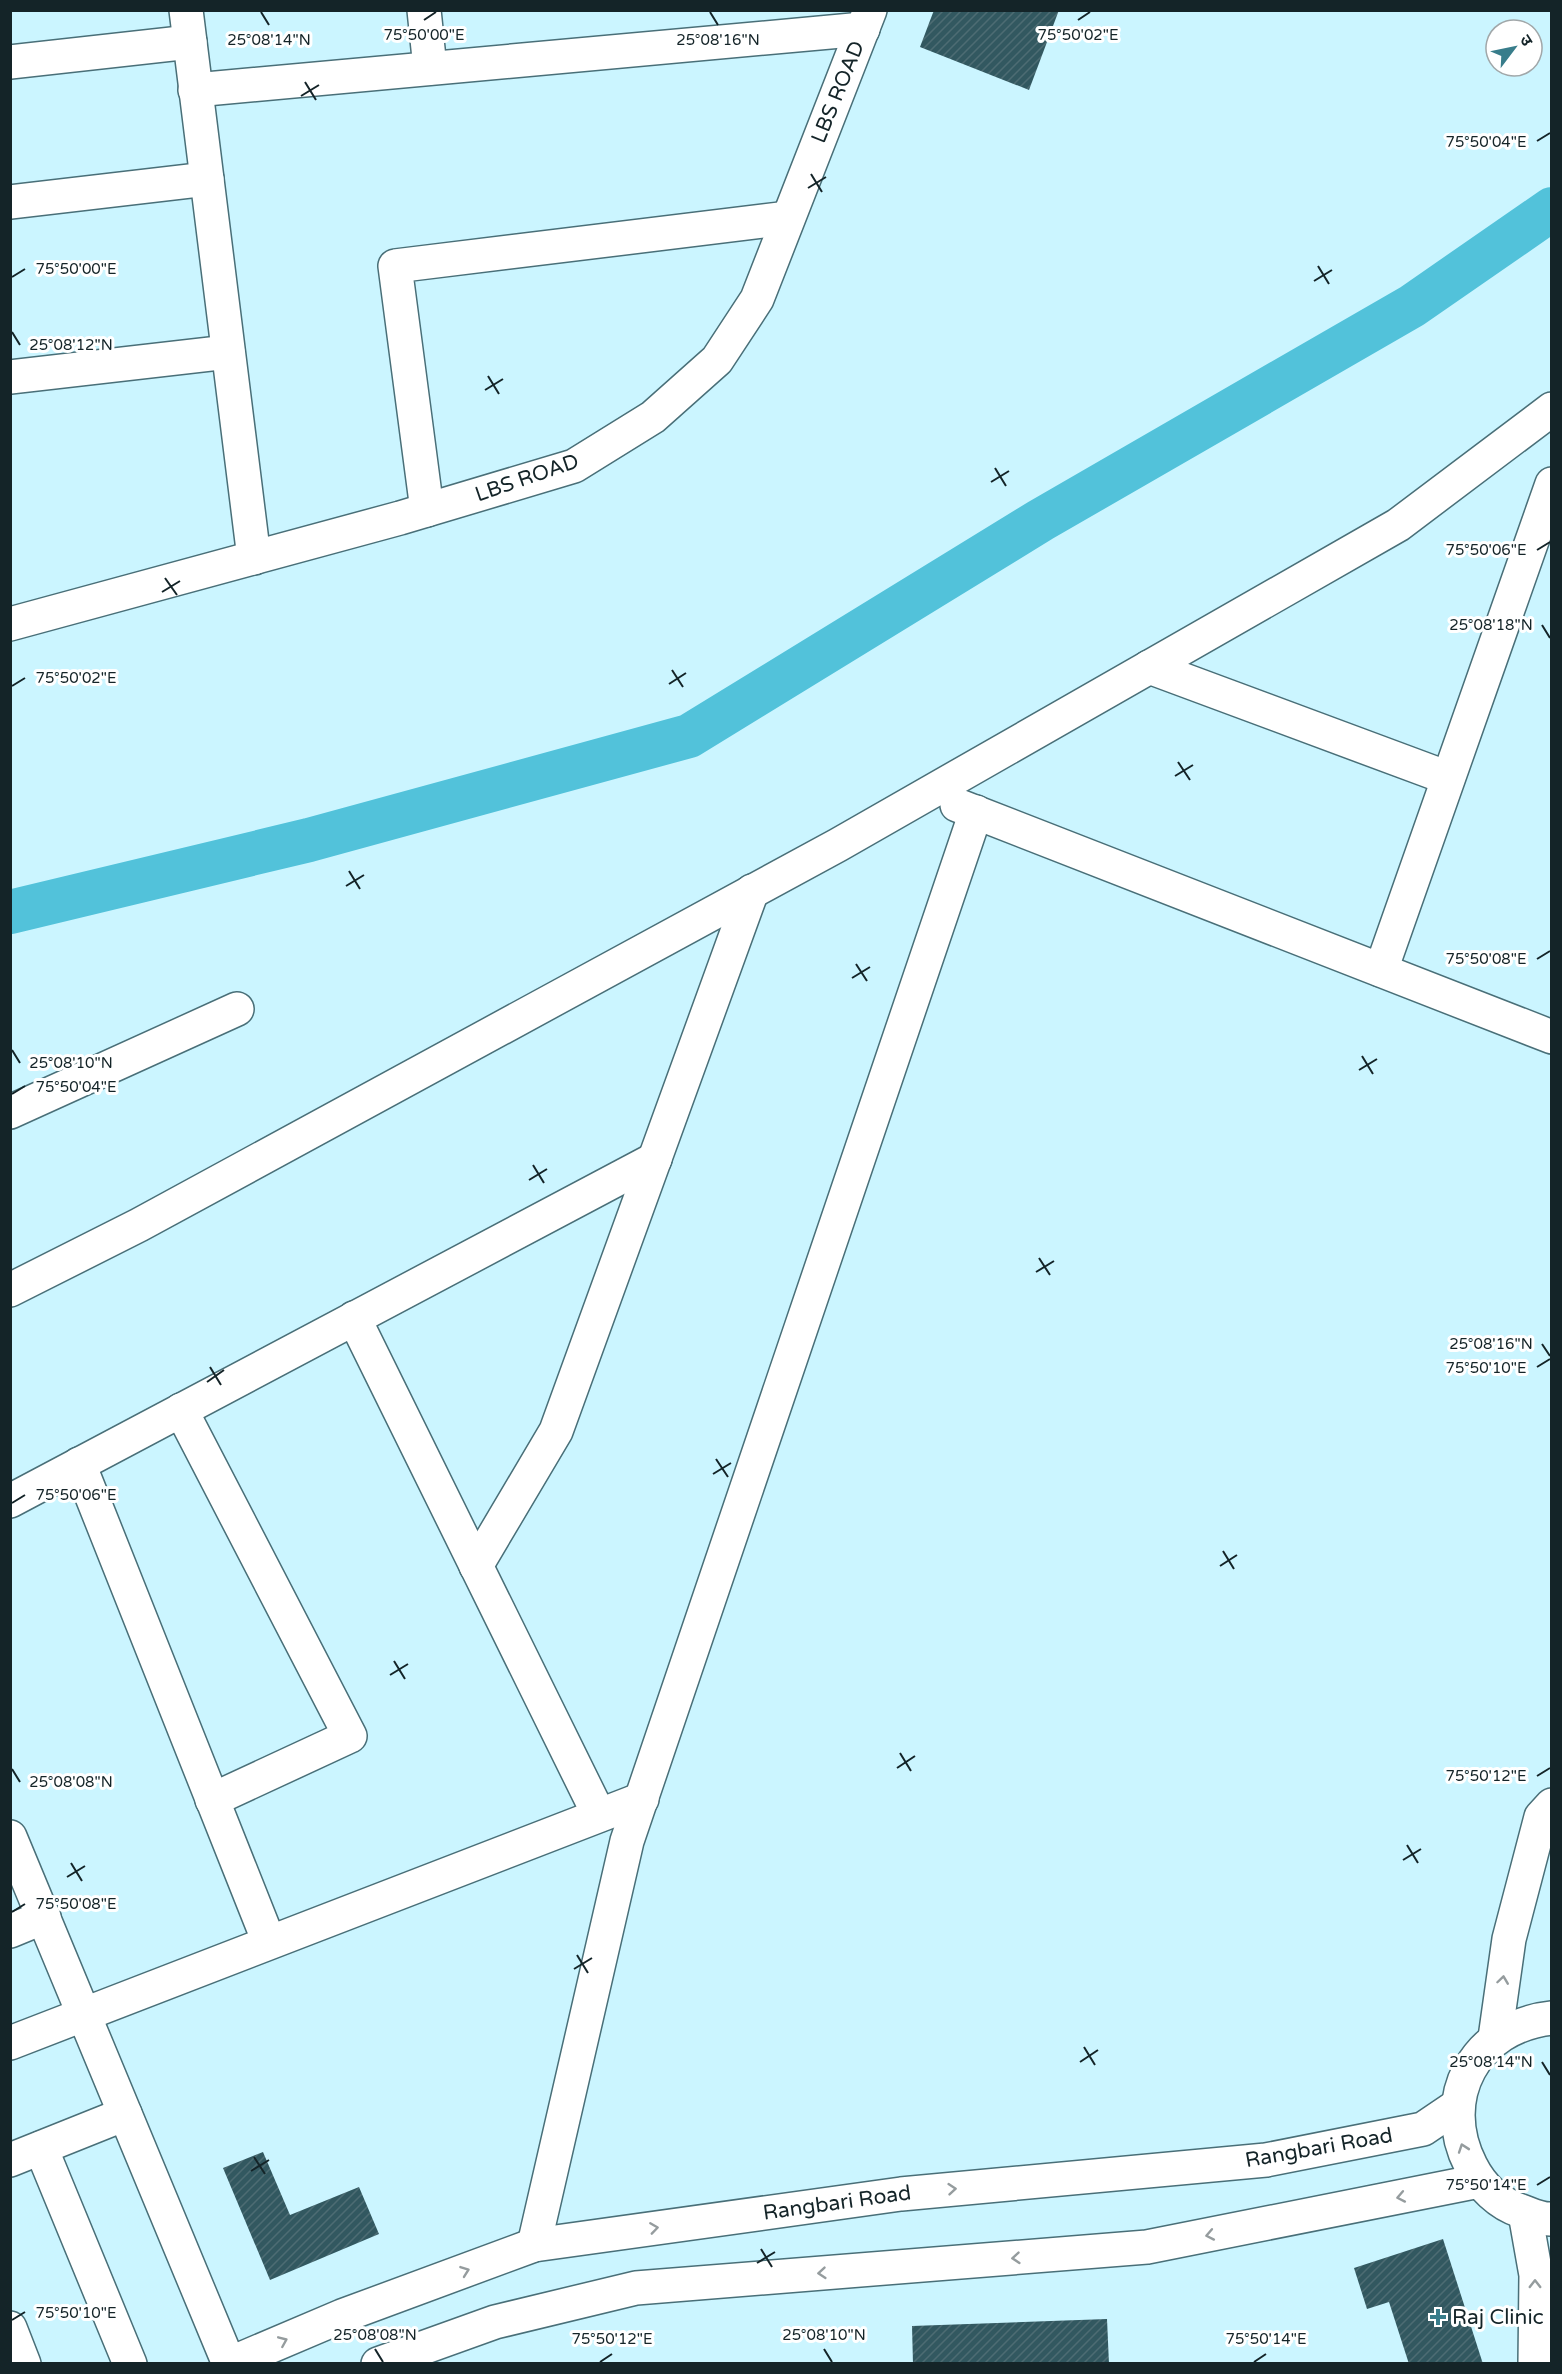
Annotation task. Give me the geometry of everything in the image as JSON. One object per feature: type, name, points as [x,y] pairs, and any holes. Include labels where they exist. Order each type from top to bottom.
[{"type":"street","points":[[424,10],[430,68]]},
{"type":"street","points":[[195,90],[430,68],[866,20]]},
{"type":"street","name":"LBS ROAD","points":[[10,624],[426,510],[574,466],[652,417],[717,360],[757,299],[866,20]]},
{"type":"street","points":[[10,62],[188,26],[254,558]]},
{"type":"street","points":[[10,202],[207,179]]},
{"type":"street","points":[[426,510],[395,266],[788,218]]},
{"type":"street","points":[[10,377],[228,352]]},
{"type":"street","points":[[10,1290],[140,1225],[752,891],[1398,525],[1551,409]]},
{"type":"street","points":[[1381,970],[1551,484]]},
{"type":"street","points":[[1149,667],[1448,778]]},
{"type":"street","points":[[928,793],[1551,1037]]},
{"type":"street","points":[[534,2245],[627,1841],[976,813]]},
{"type":"street","points":[[476,1566],[556,1431],[752,891]]},
{"type":"street","points":[[10,1112],[237,1009]]},
{"type":"street","points":[[10,1501],[655,1159]]},
{"type":"street","points":[[354,1318],[599,1815]]},
{"type":"street","points":[[182,1410],[350,1736],[212,1800]]},
{"type":"street","points":[[79,1464],[269,1942]]},
{"type":"street","points":[[10,2043],[642,1799]]},
{"type":"street","points":[[1495,2038],[1509,1939],[1541,1816],[1551,1805]]},
{"type":"street","points":[[10,1837],[229,2364]]},
{"type":"street","points":[[10,1931],[44,1917]]},
{"type":"street","points":[[1534,2364],[1538,2216],[1509,2207],[1479,2181],[1461,2146],[1457,2106],[1470,2068],[1495,2038],[1530,2020],[1551,2018]]},
{"type":"street","name":"Rangbari Road","points":[[229,2364],[342,2316],[534,2245],[901,2194],[1266,2160],[1423,2129],[1457,2106]]},
{"type":"street","points":[[10,2160],[125,2114]]},
{"type":"street","points":[[41,2148],[130,2364]]},
{"type":"street","points":[[378,2364],[495,2322],[636,2288],[1147,2247],[1479,2181]]},
{"type":"street","points":[[10,2328],[24,2364]]},
{"type":"building","points":[[934,10],[1059,10],[1029,90],[920,47]]},
{"type":"building","points":[[263,2152],[290,2215],[359,2187],[379,2234],[270,2280],[223,2168]]},
{"type":"building","points":[[1443,2239],[1483,2364],[1409,2364],[1389,2302],[1367,2309],[1354,2268]]},
{"type":"building","points":[[1107,2319],[1109,2364],[913,2364],[912,2326]]},
{"type":"waterway","points":[[10,912],[309,840],[689,736],[1041,520],[1412,306],[1552,209]]},
{"type":"place","name":"Raj Clinic","points":[[1438,2317]]}]
